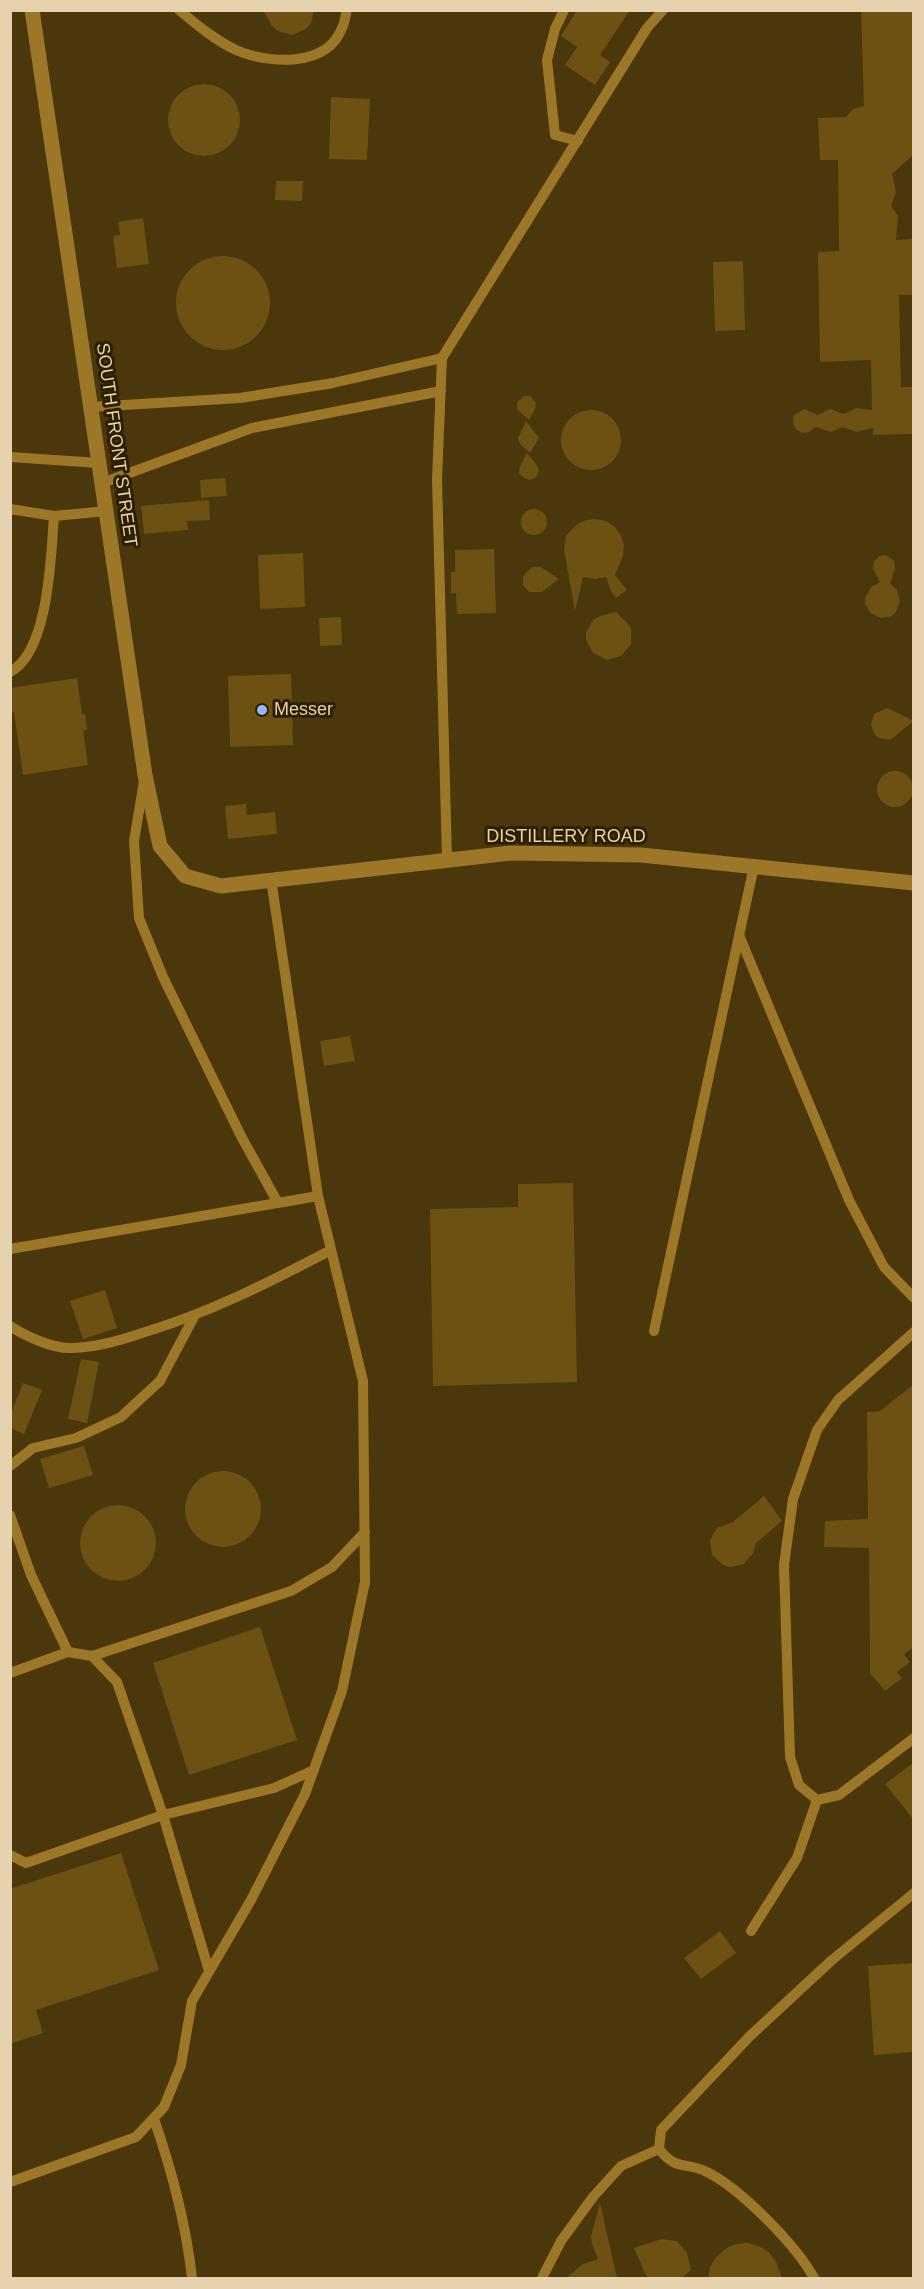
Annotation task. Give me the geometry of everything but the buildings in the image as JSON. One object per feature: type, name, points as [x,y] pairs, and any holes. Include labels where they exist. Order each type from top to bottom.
[{"type":"street","name":"SOUTH FRONT STREET","points":[[32,10],[145,775],[160,846],[185,876]]},
{"type":"street","name":"DISTILLERY ROAD","points":[[185,876],[221,886],[511,853],[640,855],[914,883]]},
{"type":"lane","points":[[179,10],[212,36],[238,50],[288,62],[312,56],[329,46],[342,30],[347,10]]},
{"type":"lane","points":[[564,10],[555,29],[547,60],[555,135],[578,141]]},
{"type":"lane","points":[[447,860],[438,479],[442,358],[647,28],[663,10]]},
{"type":"lane","points":[[91,407],[240,398],[333,383],[442,358]]},
{"type":"lane","points":[[102,483],[252,428],[441,391]]},
{"type":"lane","points":[[10,457],[99,463]]},
{"type":"lane","points":[[10,509],[54,516],[107,511]]},
{"type":"lane","points":[[10,672],[16,669],[36,642],[46,604],[54,516]]},
{"type":"lane","points":[[145,775],[134,842],[139,918],[163,977],[241,1136],[278,1203]]},
{"type":"lane","points":[[654,1331],[754,866]]},
{"type":"lane","points":[[10,2182],[136,2137],[164,2107],[182,2066],[192,2001],[251,1900],[305,1794],[342,1691],[365,1582],[363,1381],[318,1196],[271,879]]},
{"type":"lane","points":[[739,934],[849,1200],[884,1267],[914,1298]]},
{"type":"lane","points":[[10,1249],[318,1196]]},
{"type":"lane","points":[[10,1326],[25,1336],[68,1348],[109,1344],[173,1324],[246,1294],[331,1250]]},
{"type":"lane","points":[[10,1466],[33,1448],[76,1438],[121,1417],[160,1382],[195,1315]]},
{"type":"lane","points":[[817,1800],[799,1785],[790,1757],[784,1565],[793,1499],[817,1430],[838,1400],[914,1332]]},
{"type":"lane","points":[[10,1515],[31,1575],[68,1652]]},
{"type":"lane","points":[[10,1673],[68,1652],[92,1656],[291,1591],[332,1567],[365,1532]]},
{"type":"lane","points":[[92,1656],[117,1682],[163,1815],[209,1971]]},
{"type":"lane","points":[[817,1800],[839,1795],[914,1738]]},
{"type":"lane","points":[[10,1855],[26,1863],[163,1815],[274,1788],[314,1770]]},
{"type":"lane","points":[[751,1931],[797,1858],[817,1800]]},
{"type":"lane","points":[[814,2278],[806,2264],[744,2195],[706,2171],[669,2162],[659,2149],[661,2130],[735,2051],[832,1960],[914,1893]]},
{"type":"lane","points":[[153,2119],[171,2168],[189,2250],[192,2278]]},
{"type":"lane","points":[[542,2278],[561,2241],[592,2197],[621,2166],[659,2149]]},
{"type":"place","name":"Messer","points":[[262,710]]}]
